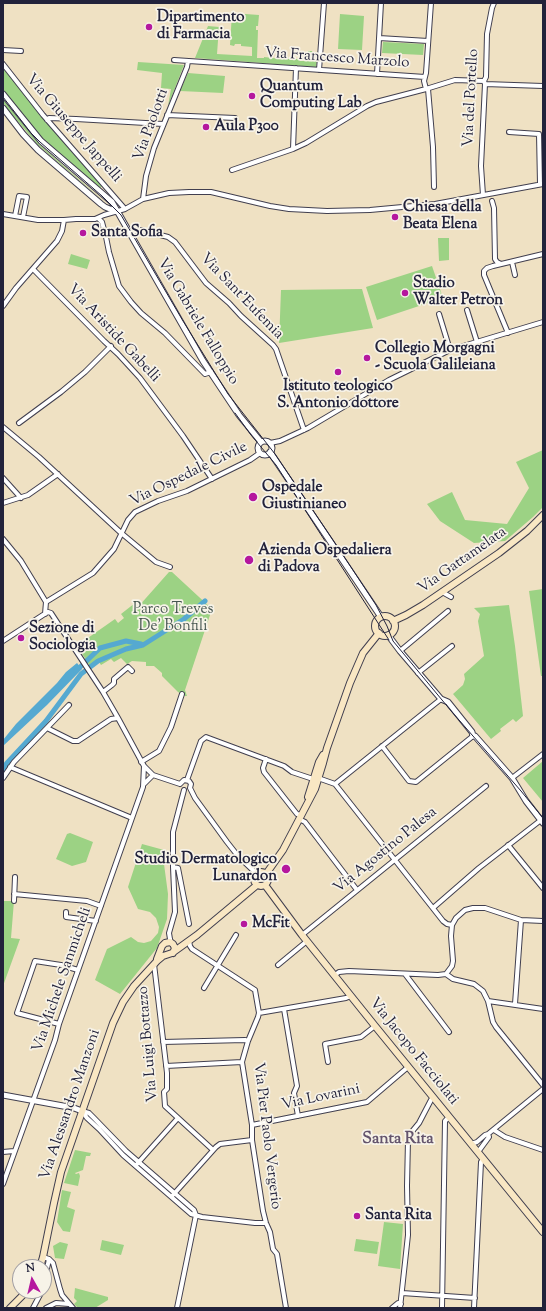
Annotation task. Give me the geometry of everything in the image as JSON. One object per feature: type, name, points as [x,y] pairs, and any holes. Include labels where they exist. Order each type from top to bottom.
[{"type":"main road","name":"Via Gattamelata","points":[[393,621],[413,612],[513,542],[543,515]]},
{"type":"main road","points":[[386,616],[393,621],[395,626],[394,630],[388,635],[379,633],[376,626],[377,622],[381,618],[386,616]]},
{"type":"main road","points":[[266,874],[283,850],[314,789],[316,779],[324,763],[327,748],[359,662],[369,644],[379,633]]},
{"type":"main road","points":[[261,872],[266,874],[268,880],[265,885],[256,885],[254,880],[257,874],[261,872]]},
{"type":"main road","name":"Via Alessandro Manzoni","points":[[46,1258],[58,1183],[119,1009],[134,986],[160,958],[171,954],[187,943],[256,885]]},
{"type":"main road","name":"Via Jacopo Facciolati","points":[[265,885],[302,935],[433,1098],[475,1146],[483,1159],[543,1232]]},
{"type":"main road","points":[[172,943],[175,948],[171,954],[164,953],[163,946],[166,942],[172,943],[177,945],[187,943]]},
{"type":"main road","name":"Via Alessandro Manzoni","points":[[154,964],[159,957],[163,946]]},
{"type":"main road","points":[[10,1308],[19,1299]]},
{"type":"street","points":[[319,70],[324,3]]},
{"type":"street","points":[[377,74],[381,3]]},
{"type":"street","points":[[425,77],[431,3]]},
{"type":"street","name":"Via del Portello","points":[[483,195],[481,166],[484,82],[486,77],[487,34],[494,3]]},
{"type":"street","points":[[379,38],[428,41]]},
{"type":"street","points":[[3,50],[21,51]]},
{"type":"street","name":"Via Francesco Marzolo","points":[[174,60],[425,77],[433,147],[434,187]]},
{"type":"street","name":"Via Paolotti","points":[[143,200],[150,162],[163,124],[187,67],[188,61]]},
{"type":"street","name":"Via Giuseppe Jappelli","points":[[3,64],[47,120],[125,209]]},
{"type":"street","points":[[293,149],[296,68]]},
{"type":"street","points":[[232,170],[293,149],[317,137],[376,102],[456,80],[543,86]]},
{"type":"street","name":"Via Gabriele Falloppio","points":[[3,94],[37,136],[112,202],[211,372],[239,415],[261,442]]},
{"type":"street","points":[[3,108],[23,134],[38,150],[105,208],[117,212]]},
{"type":"street","points":[[167,115],[235,118]]},
{"type":"street","points":[[47,120],[49,118],[163,124]]},
{"type":"street","points":[[3,214],[38,220],[98,218],[125,209],[143,200],[169,193],[189,192],[211,192],[270,206],[327,211],[378,209],[435,204],[483,195],[493,196],[542,184],[539,134],[509,132]]},
{"type":"street","points":[[15,216],[19,196],[27,197],[23,217]]},
{"type":"street","points":[[493,196],[495,259],[497,262],[502,264]]},
{"type":"street","points":[[98,218],[102,222],[119,286],[141,313],[166,333],[205,374],[211,372]]},
{"type":"street","points":[[3,306],[16,288],[34,269],[57,240],[62,231],[64,220]]},
{"type":"street","name":"Via Sant'Eufemia","points":[[131,233],[141,230],[168,237],[175,242],[206,282],[273,345],[276,349],[304,430]]},
{"type":"street","points":[[508,333],[484,275],[484,271],[487,268],[543,254]]},
{"type":"street","points":[[512,262],[515,275]]},
{"type":"street","name":"Via Aristide Gabelli","points":[[34,269],[104,341],[111,346],[140,378],[183,436],[212,479]]},
{"type":"street","points":[[467,310],[477,342]]},
{"type":"street","points":[[439,314],[450,350]]},
{"type":"street","points":[[270,443],[272,447],[270,452],[265,455],[260,453],[258,447],[261,442],[265,440],[270,443],[280,441],[304,430],[389,380],[450,350],[543,322]]},
{"type":"street","points":[[18,423],[61,392],[85,372],[111,346]]},
{"type":"street","points":[[3,427],[58,474],[121,533],[156,562],[170,567]]},
{"type":"street","points":[[270,452],[381,618]]},
{"type":"street","name":"Via Ospedale Civile","points":[[46,602],[93,573],[114,549],[128,520],[135,512],[158,501],[183,493],[250,460],[260,453]]},
{"type":"street","points":[[3,503],[28,495],[58,474]]},
{"type":"street","points":[[3,478],[21,498]]},
{"type":"street","points":[[3,539],[21,562],[46,602],[45,614]]},
{"type":"street","points":[[442,592],[451,597]]},
{"type":"street","points":[[400,651],[448,611]]},
{"type":"street","points":[[3,642],[45,614],[51,613],[103,692],[142,764],[152,775],[180,784]]},
{"type":"street","points":[[388,635],[441,699],[448,702],[472,732],[473,736],[475,736],[512,778],[526,801],[542,821],[508,846],[433,908]]},
{"type":"street","points":[[418,672],[452,646]]},
{"type":"street","points":[[103,692],[112,685],[114,683],[114,679],[128,667],[132,671]]},
{"type":"street","points":[[142,764],[159,751],[171,727],[182,694]]},
{"type":"street","points":[[335,784],[441,699]]},
{"type":"street","points":[[3,778],[10,767],[69,705]]},
{"type":"street","points":[[47,728],[73,742],[78,741],[112,718],[118,718]]},
{"type":"street","points":[[382,746],[409,782],[416,782],[473,736]]},
{"type":"street","points":[[257,874],[238,856],[227,842],[196,798],[190,788],[190,783],[187,780],[202,739],[206,737],[284,766],[292,772],[335,784],[445,923],[452,925]]},
{"type":"street","points":[[512,778],[543,754]]},
{"type":"street","points":[[266,759],[263,768],[264,772],[357,890]]},
{"type":"street","name":"Via Michele Sanmicheli","points":[[3,1184],[55,1040],[58,1024],[96,922],[143,785],[142,764]]},
{"type":"street","points":[[10,767],[132,818]]},
{"type":"street","name":"Via Michele Sanmicheli","points":[[143,785],[152,775]]},
{"type":"street","points":[[180,784],[183,780],[187,780]]},
{"type":"street","points":[[180,784],[180,788],[184,790],[190,788]]},
{"type":"street","name":"Via Agostino Palesa","points":[[302,935],[486,786]]},
{"type":"street","name":"Via Alessandro Manzoni","points":[[172,943],[169,936],[175,912],[173,832],[184,790]]},
{"type":"street","points":[[508,846],[543,888]]},
{"type":"street","points":[[173,866],[178,868],[189,924]]},
{"type":"street","points":[[14,902],[15,878]]},
{"type":"street","points":[[14,894],[87,901],[101,906]]},
{"type":"street","points":[[446,974],[452,966],[453,961],[452,925],[461,912],[473,908],[485,908],[521,920],[543,921]]},
{"type":"street","points":[[66,912],[66,917],[96,922]]},
{"type":"street","points":[[515,1004],[521,920]]},
{"type":"street","name":"Via Alessandro Manzoni","points":[[163,946],[171,926]]},
{"type":"street","points":[[204,988],[236,935]]},
{"type":"street","points":[[278,964],[307,941]]},
{"type":"street","points":[[187,943],[202,955],[255,990],[259,1013],[351,996]]},
{"type":"street","points":[[58,1024],[17,1013],[34,961],[61,965],[78,970]]},
{"type":"street","name":"Via Luigi Bottazzo","points":[[154,964],[166,1066],[167,1089],[164,1092],[165,1106],[213,1150]]},
{"type":"street","points":[[335,975],[339,972],[349,971],[405,974],[446,974],[453,979],[470,982],[479,987],[485,993],[493,1022],[496,1027],[543,1085]]},
{"type":"street","points":[[405,974],[449,1032]]},
{"type":"street","points":[[488,1001],[543,1009]]},
{"type":"street","points":[[284,1009],[297,1086],[294,1093],[298,1116]]},
{"type":"street","name":"Via Pier Paolo Vergerio","points":[[259,1013],[248,1041],[242,1062],[252,1125],[252,1140],[266,1223],[270,1232],[273,1249],[277,1254],[286,1308]]},
{"type":"street","points":[[328,1062],[325,1044],[361,1037],[376,1026]]},
{"type":"street","points":[[163,1042],[248,1041]]},
{"type":"street","points":[[166,1066],[242,1062]]},
{"type":"street","name":"Via Lovarini","points":[[252,1125],[367,1102],[408,1067]]},
{"type":"street","points":[[475,1146],[485,1135],[494,1130],[543,1089]]},
{"type":"street","points":[[3,1096],[89,1113],[137,1164],[173,1195],[194,1210],[196,1215],[177,1308]]},
{"type":"street","points":[[392,1308],[398,1303],[401,1306],[408,1235],[408,1140],[410,1134],[419,1123],[433,1098]]},
{"type":"street","points":[[442,1308],[442,1231],[445,1121],[449,1117]]},
{"type":"street","points":[[137,1164],[178,1118]]},
{"type":"street","points":[[494,1130],[505,1137],[543,1150]]},
{"type":"street","points":[[475,1146],[489,1137],[488,1134]]},
{"type":"street","points":[[173,1195],[220,1144],[252,1140]]},
{"type":"street","points":[[3,1152],[14,1151]]},
{"type":"street","points":[[474,1308],[481,1162],[483,1159]]},
{"type":"street","points":[[196,1215],[202,1217],[266,1223]]},
{"type":"street","points":[[46,1258],[53,1263],[62,1295],[73,1308]]},
{"type":"street","points":[[402,1293],[475,1298]]},
{"type":"street","points":[[33,1308],[38,1299]]},
{"type":"street","points":[[47,1307],[56,1303],[69,1304]]},
{"type":"green space","points":[[232,13],[259,15],[258,26],[256,26],[256,30],[258,30],[257,58],[300,59],[300,61],[307,61],[308,51],[312,51],[312,60],[317,61],[316,67],[195,58],[208,26],[219,27],[217,54],[252,56],[252,47],[241,46],[241,44],[235,44],[234,46],[230,45]]},
{"type":"green space","points":[[340,14],[364,16],[362,50],[338,49]]},
{"type":"green space","points":[[383,42],[424,44],[423,55],[382,53]]},
{"type":"green space","points":[[138,62],[184,65],[168,106],[171,89],[161,88],[162,73],[137,70]]},
{"type":"green space","points":[[3,67],[41,114],[103,185],[98,190],[42,140],[3,91]]},
{"type":"green space","points":[[188,73],[225,76],[223,93],[180,91]]},
{"type":"green space","points":[[3,99],[39,144],[107,204],[38,145],[9,111],[3,102]]},
{"type":"green space","points":[[438,238],[449,238],[449,260],[439,261]]},
{"type":"green space","points":[[71,254],[90,260],[87,269],[68,264]]},
{"type":"green space","name":"Stadio Walter Petron","points":[[432,266],[443,298],[377,320],[366,287]]},
{"type":"green space","points":[[362,289],[373,328],[279,343],[281,290]]},
{"type":"green space","points":[[543,450],[543,507],[505,541],[474,543],[440,521],[427,504],[452,492],[465,520],[507,524],[529,488],[516,462]]},
{"type":"green space","name":"Parco Treves De' Bonfili","points":[[169,572],[172,572],[212,609],[185,690],[187,696],[178,692],[154,666],[146,666],[146,662],[132,661],[127,664],[121,658],[114,662],[111,659],[101,665],[99,662],[91,668],[76,644],[85,640],[115,619],[118,623],[124,618],[121,614],[135,603],[138,607]]},
{"type":"green space","points":[[543,589],[543,676],[541,676],[529,591]]},
{"type":"green space","points":[[509,605],[523,716],[516,722],[513,719],[500,729],[501,731],[491,739],[453,694],[463,685],[465,679],[464,674],[484,656],[478,621],[480,614],[474,608]]},
{"type":"green space","points":[[543,761],[543,802],[523,778]]},
{"type":"green space","points":[[70,833],[93,842],[86,862],[72,866],[56,859],[67,834]]},
{"type":"green space","points":[[142,844],[164,850],[164,864],[168,894],[167,919],[157,948],[120,994],[95,980],[107,949],[131,937],[138,942],[144,943],[151,941],[158,933],[159,927],[156,918],[150,912],[138,909],[128,887]]},
{"type":"green space","points":[[3,901],[14,901],[11,938],[20,939],[3,986]]},
{"type":"green space","points":[[75,1150],[91,1153],[90,1156],[86,1156],[83,1170],[75,1173],[79,1173],[80,1176],[78,1186],[64,1183]]},
{"type":"green space","points":[[62,1190],[71,1192],[67,1207],[75,1210],[70,1232],[63,1231],[57,1222]]},
{"type":"green space","points":[[384,1222],[403,1224],[400,1269],[378,1266]]},
{"type":"green space","points":[[356,1239],[379,1242],[377,1254],[354,1251]]},
{"type":"green space","points":[[102,1240],[124,1245],[121,1255],[100,1250]]},
{"type":"green space","points":[[60,1242],[68,1244],[64,1259],[55,1258],[53,1246]]},
{"type":"green space","points":[[75,1288],[108,1297],[108,1300],[95,1308],[78,1308],[74,1304],[77,1301],[74,1298]]},
{"type":"water","points":[[77,663],[82,669],[47,705],[3,746],[3,740],[16,724],[66,672]]},
{"type":"waterway","points":[[3,769],[46,721],[81,674],[98,661],[126,649],[143,645],[184,619],[205,601]]},
{"type":"waterway","points":[[76,671],[100,648],[126,641],[141,644]]},
{"type":"tram line","points":[[3,97],[31,133],[102,196],[121,215],[228,394],[275,454],[335,543],[376,605],[393,641],[543,818]]},
{"type":"tram line","points":[[235,413],[276,465],[389,640]]},
{"type":"place","name":"Dipartimento di Farmacia","points":[[149,27]]},
{"type":"place","name":"Quantum Computing Lab","points":[[252,96]]},
{"type":"place","name":"Aula P300","points":[[206,127]]},
{"type":"place","name":"Chiesa della Beata Elena","points":[[395,217]]},
{"type":"place","name":"Santa Sofia","points":[[83,233]]},
{"type":"place","name":"Stadio Walter Petron","points":[[405,293]]},
{"type":"place","name":"Collegio Morgagni - Scuola Galileiana","points":[[367,358]]},
{"type":"place","name":"Istituto teologico S. Antonio dottore","points":[[338,372]]},
{"type":"place","name":"Ospedale Giustinianeo","points":[[253,497]]},
{"type":"place","name":"Azienda Ospedaliera di Padova","points":[[249,560]]},
{"type":"place","name":"Sezione di Sociologia","points":[[21,638]]},
{"type":"place","name":"Studio Dermatologico Lunardon","points":[[286,869]]},
{"type":"place","name":"McFit","points":[[244,924]]},
{"type":"place","name":"Santa Rita","points":[[357,1216]]},
{"type":"district","name":"Santa Rita","points":[[398,1140]]}]
